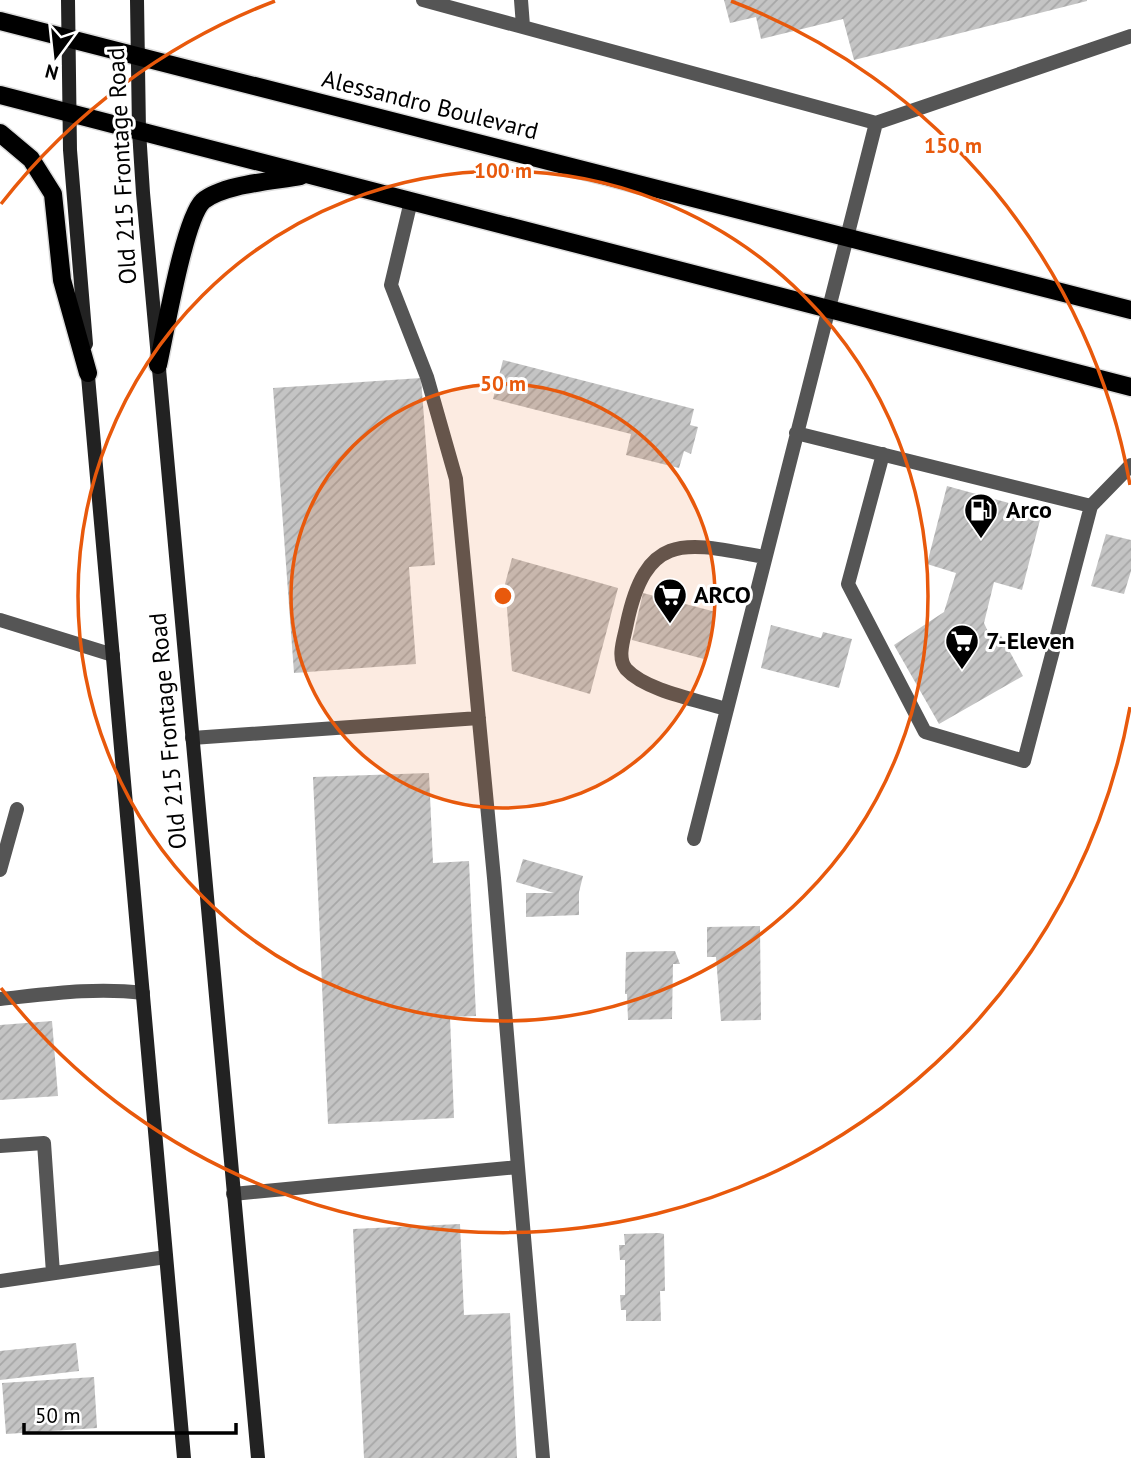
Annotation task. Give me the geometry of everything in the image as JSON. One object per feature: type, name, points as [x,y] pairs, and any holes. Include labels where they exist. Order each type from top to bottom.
[{"type":"main road","name":"Alessandro Boulevard","points":[[0,21],[1131,310]]},
{"type":"main road","points":[[0,95],[1131,387]]},
{"type":"main road","points":[[0,134],[31,159],[52,194],[62,280],[88,373]]},
{"type":"main road","points":[[158,365],[181,254],[190,226],[203,202],[228,189],[308,174]]},
{"type":"street","name":"Old 215 Frontage Road","points":[[68,0],[69,113],[88,373],[184,1458]]},
{"type":"street","name":"Old 215 Frontage Road","points":[[137,0],[139,131],[158,365],[258,1458]]},
{"type":"lane","points":[[423,0],[876,123],[1131,36]]},
{"type":"lane","points":[[521,0],[523,26]]},
{"type":"lane","points":[[694,839],[876,123]]},
{"type":"lane","points":[[411,201],[391,285],[427,377],[456,479],[543,1458]]},
{"type":"lane","points":[[796,433],[1091,506]]},
{"type":"lane","points":[[883,454],[848,584],[925,732],[1024,761],[1091,506],[1131,465]]},
{"type":"lane","points":[[726,709],[644,683],[625,668],[621,656],[633,597],[644,574],[659,555],[679,546],[698,545],[764,557]]},
{"type":"lane","points":[[0,620],[113,655]]},
{"type":"lane","points":[[192,738],[479,718]]},
{"type":"lane","points":[[0,870],[17,809]]},
{"type":"lane","points":[[0,999],[112,989],[143,993]]},
{"type":"lane","points":[[0,1146],[44,1143],[53,1273]]},
{"type":"lane","points":[[233,1194],[518,1167]]},
{"type":"lane","points":[[0,1280],[166,1257]]},
{"type":"building","points":[[724,0],[1087,1],[854,60],[843,19],[761,39],[756,17],[730,23]]},
{"type":"building","points":[[503,360],[694,409],[690,425],[698,427],[691,454],[684,451],[679,468],[626,455],[631,434],[493,399]]},
{"type":"building","points":[[421,378],[435,565],[409,567],[416,664],[294,673],[273,388]]},
{"type":"building","points":[[947,486],[1042,512],[1022,590],[994,582],[984,623],[990,636],[999,632],[1023,676],[939,724],[894,645],[944,612],[956,573],[927,564]]},
{"type":"building","points":[[1106,534],[1131,540],[1131,571],[1124,594],[1091,586]]},
{"type":"building","points":[[512,558],[618,588],[590,694],[512,671],[505,584]]},
{"type":"building","points":[[643,593],[716,612],[704,659],[632,640]]},
{"type":"building","points":[[771,625],[821,638],[823,632],[852,639],[839,688],[761,668]]},
{"type":"building","points":[[429,773],[433,863],[469,861],[476,1016],[450,1017],[454,1118],[328,1124],[313,777]]},
{"type":"building","points":[[523,859],[583,876],[579,892],[579,915],[526,917],[526,893],[554,893],[516,882]]},
{"type":"building","points":[[760,926],[761,1020],[721,1021],[716,957],[707,957],[707,927]]},
{"type":"building","points":[[675,951],[680,964],[673,964],[672,1019],[628,1020],[625,994],[626,952]]},
{"type":"building","points":[[52,1021],[58,1096],[0,1100],[0,1025]]},
{"type":"building","points":[[460,1224],[464,1315],[510,1313],[517,1458],[364,1458],[353,1229]]},
{"type":"building","points":[[624,1234],[664,1234],[665,1291],[660,1291],[661,1321],[626,1321],[626,1310],[621,1310],[620,1295],[625,1295],[625,1260],[620,1260],[619,1245],[625,1245]]},
{"type":"building","points":[[76,1343],[79,1371],[0,1380],[0,1351]]},
{"type":"building","points":[[94,1377],[97,1428],[6,1434],[2,1383]]},
{"type":"place","name":"Arco","points":[[981,540]]},
{"type":"place","name":"ARCO","points":[[670,625]]},
{"type":"place","name":"7-Eleven","points":[[962,671]]}]
